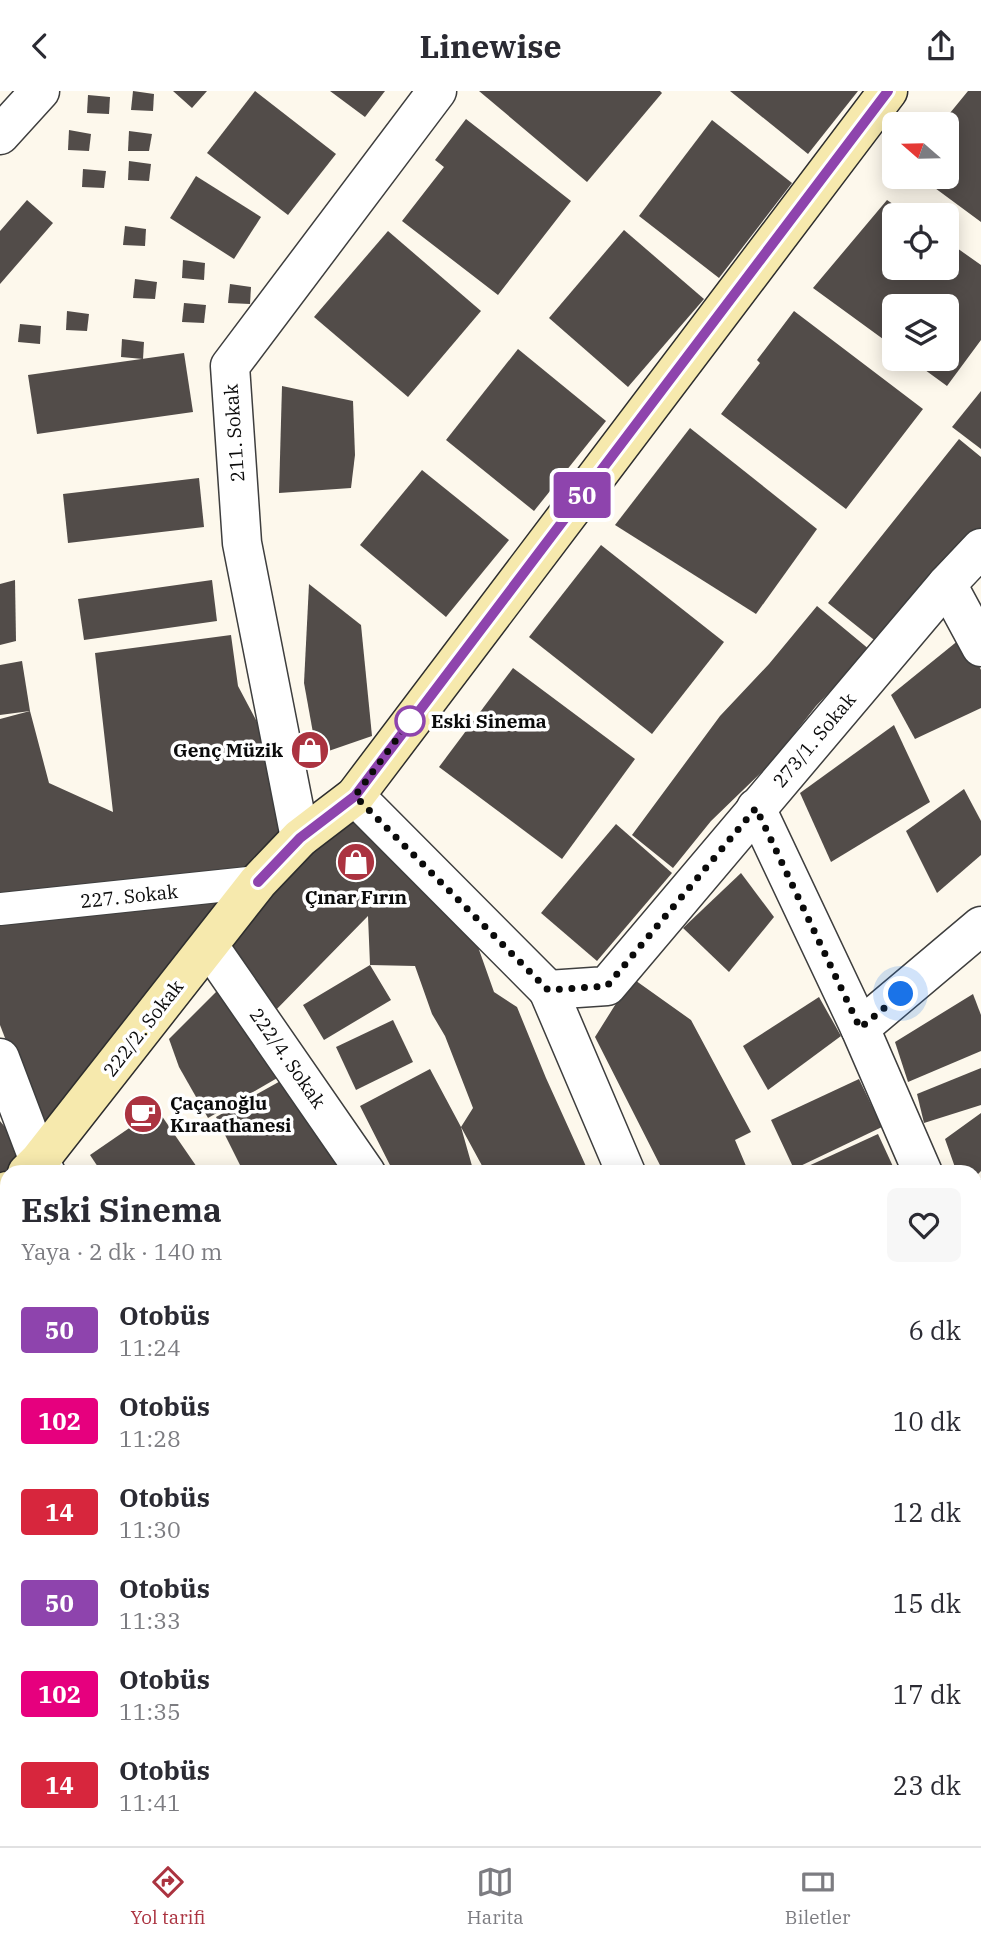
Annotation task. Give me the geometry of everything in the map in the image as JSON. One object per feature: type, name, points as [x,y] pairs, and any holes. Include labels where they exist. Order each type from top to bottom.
[{"type":"main road","name":"222/2. Sokak","points":[[40,1165],[258,882],[300,838],[355,796],[888,91]]},
{"type":"street","points":[[0,135],[40,91]]},
{"type":"street","name":"211. Sokak","points":[[300,838],[242,543],[230,366],[437,91]]},
{"type":"street","name":"273/1. Sokak","points":[[548,990],[607,986],[947,584],[981,548]]},
{"type":"street","points":[[947,584],[981,647]]},
{"type":"street","points":[[355,796],[548,990],[623,1165]]},
{"type":"street","points":[[756,808],[860,1028],[920,1165]]},
{"type":"street","name":"227. Sokak","points":[[0,909],[258,882]]},
{"type":"street","points":[[860,1028],[981,926]]},
{"type":"street","name":"222/4. Sokak","points":[[209,946],[360,1165]]},
{"type":"street","points":[[0,1058],[36,1165]]},
{"type":"building","points":[[133,91],[154,94],[153,111],[131,110]]},
{"type":"building","points":[[173,91],[207,91],[192,108]]},
{"type":"building","points":[[255,91],[336,154],[288,215],[207,153]]},
{"type":"building","points":[[330,91],[385,91],[365,117]]},
{"type":"building","points":[[479,91],[660,91],[662,93],[587,182]]},
{"type":"building","points":[[730,91],[858,91],[808,154]]},
{"type":"building","points":[[968,91],[981,91],[981,222],[959,203],[936,189],[959,189],[959,112],[951,112]]},
{"type":"building","points":[[88,95],[110,97],[109,114],[87,113]]},
{"type":"building","points":[[466,119],[571,201],[498,295],[402,221],[444,167],[435,160]]},
{"type":"building","points":[[712,120],[792,183],[719,278],[639,216]]},
{"type":"building","points":[[69,130],[91,134],[89,151],[68,150]]},
{"type":"building","points":[[129,131],[152,134],[149,151],[128,151]]},
{"type":"building","points":[[129,161],[151,164],[149,181],[128,180]]},
{"type":"building","points":[[83,169],[106,171],[104,188],[82,187]]},
{"type":"building","points":[[196,176],[261,217],[234,259],[170,218]]},
{"type":"building","points":[[27,200],[53,223],[0,284],[0,231]]},
{"type":"building","points":[[882,206],[882,280],[959,280],[959,249],[981,265],[981,340],[959,370],[959,294],[882,294],[882,338],[813,288]]},
{"type":"building","points":[[125,226],[146,229],[145,246],[123,245]]},
{"type":"building","points":[[624,230],[704,299],[628,387],[549,318]]},
{"type":"building","points":[[388,231],[481,311],[408,397],[314,317]]},
{"type":"building","points":[[183,260],[205,263],[204,280],[182,278]]},
{"type":"building","points":[[135,279],[157,282],[155,299],[133,298]]},
{"type":"building","points":[[230,284],[251,287],[250,304],[228,303]]},
{"type":"building","points":[[184,303],[206,305],[204,323],[182,322]]},
{"type":"building","points":[[67,311],[89,314],[87,331],[66,330]]},
{"type":"building","points":[[794,311],[923,409],[846,509],[721,414],[760,363],[757,360]]},
{"type":"building","points":[[20,324],[41,326],[40,344],[18,342]]},
{"type":"building","points":[[122,339],[144,342],[143,359],[121,357]]},
{"type":"building","points":[[518,349],[606,421],[534,511],[446,440]]},
{"type":"building","points":[[184,353],[193,412],[37,434],[28,375]]},
{"type":"building","points":[[926,371],[958,371],[947,386]]},
{"type":"building","points":[[282,386],[353,401],[355,455],[351,488],[279,493]]},
{"type":"building","points":[[981,391],[981,449],[952,427]]},
{"type":"building","points":[[690,428],[817,529],[756,614],[615,525]]},
{"type":"building","points":[[959,439],[981,457],[981,538],[973,548],[962,540],[878,643],[828,603]]},
{"type":"building","points":[[422,470],[509,540],[446,617],[360,545]]},
{"type":"building","points":[[199,478],[204,527],[68,543],[63,494]]},
{"type":"building","points":[[601,545],[724,642],[652,734],[529,637]]},
{"type":"building","points":[[15,580],[16,641],[0,645],[0,584]]},
{"type":"building","points":[[212,580],[217,621],[84,640],[78,599]]},
{"type":"building","points":[[309,584],[361,625],[372,736],[317,755],[304,683]]},
{"type":"building","points":[[817,606],[870,650],[816,706],[772,762],[711,821],[673,868],[632,835],[720,716],[769,664]]},
{"type":"building","points":[[231,635],[238,686],[273,752],[288,835],[255,877],[0,897],[0,719],[30,711],[49,783],[113,812],[95,653]]},
{"type":"building","points":[[965,635],[981,670],[981,708],[915,739],[891,695]]},
{"type":"building","points":[[22,661],[30,711],[0,715],[0,665]]},
{"type":"building","points":[[513,668],[635,759],[562,859],[439,767]]},
{"type":"building","points":[[894,725],[930,802],[831,862],[800,793]]},
{"type":"building","points":[[964,789],[981,821],[981,855],[937,893],[906,831]]},
{"type":"building","points":[[355,804],[477,944],[494,992],[517,1007],[585,1165],[482,1165],[461,1127],[473,1108],[445,1036],[432,1014],[415,966],[370,965],[368,916],[270,1016],[220,945]]},
{"type":"building","points":[[616,824],[672,873],[597,961],[541,913]]},
{"type":"building","points":[[741,873],[774,917],[729,972],[683,928]]},
{"type":"building","points":[[225,898],[41,1131],[0,1025],[0,915]]},
{"type":"building","points":[[370,965],[391,1000],[324,1040],[303,1005]]},
{"type":"building","points":[[632,978],[691,1020],[751,1132],[735,1140],[746,1165],[660,1165],[595,1037]]},
{"type":"building","points":[[225,983],[279,1077],[208,1118],[179,1067],[169,1039]]},
{"type":"building","points":[[973,994],[981,1015],[981,1051],[908,1082],[895,1042]]},
{"type":"building","points":[[819,997],[841,1036],[768,1090],[743,1046]]},
{"type":"building","points":[[393,1020],[413,1062],[356,1090],[336,1047]]},
{"type":"building","points":[[981,1068],[981,1105],[924,1123],[917,1094]]},
{"type":"building","points":[[430,1069],[461,1127],[472,1165],[390,1165],[360,1106]]},
{"type":"building","points":[[284,1079],[344,1165],[240,1165],[216,1117]]},
{"type":"building","points":[[859,1079],[882,1127],[802,1165],[792,1165],[771,1120]]},
{"type":"building","points":[[157,1109],[196,1165],[97,1165],[90,1155]]},
{"type":"building","points":[[981,1113],[981,1165],[954,1165],[945,1139]]},
{"type":"building","points":[[0,1121],[28,1155],[16,1165],[0,1165]]},
{"type":"building","points":[[878,1134],[892,1165],[811,1165]]},
{"type":"bus line","name":"50","points":[[258,882],[300,838],[355,796],[888,91]]},
{"type":"place","name":"Eski Sinema","points":[[410,721]]},
{"type":"place","name":"Genç Müzik","points":[[310,750]]},
{"type":"place","name":"Çınar Fırın","points":[[356,862]]},
{"type":"place","name":"Çaçanoğlu Kıraathanesi","points":[[143,1114]]},
{"type":"route","points":[[410,721],[355,796],[548,990],[607,986],[756,808],[860,1028],[901,994]]}]
